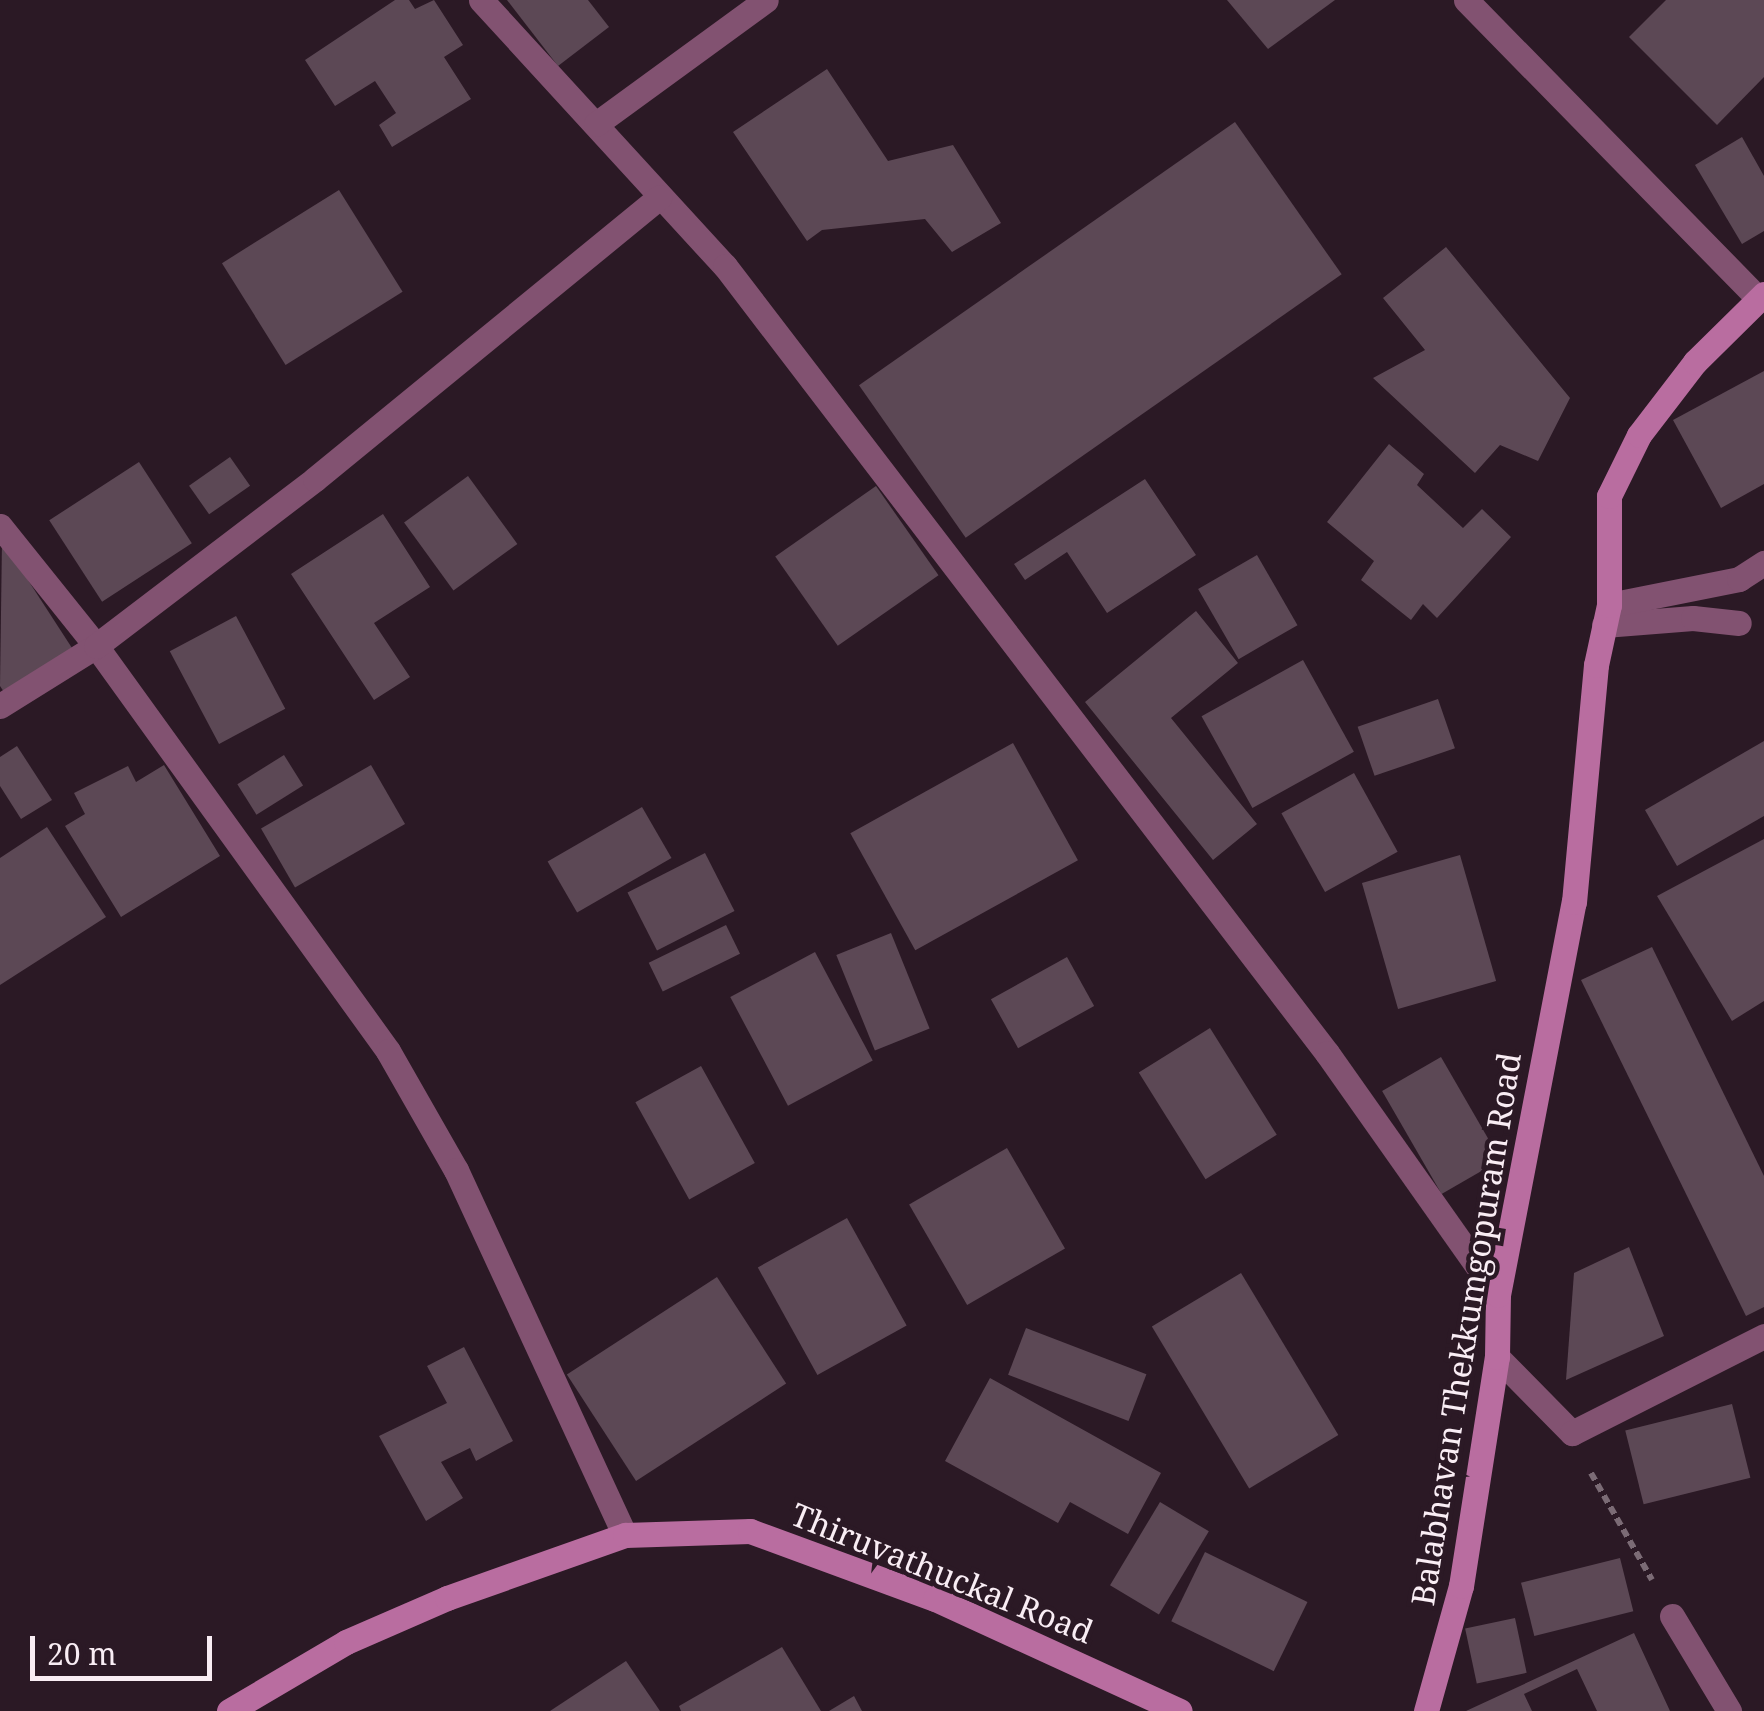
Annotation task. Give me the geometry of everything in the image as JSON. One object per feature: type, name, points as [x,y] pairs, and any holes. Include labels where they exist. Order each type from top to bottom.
[{"type":"main road","name":"Balabhavan Thekkumgopuram Road","points":[[1426,1711],[1461,1586],[1496,1357],[1498,1295],[1574,902],[1606,615],[1609,496],[1639,434],[1695,362],[1762,297]]},
{"type":"main road","name":"Thiruvathuckal Road","points":[[228,1711],[363,1634],[626,1535],[750,1531],[1005,1630],[1180,1711]]},
{"type":"street","points":[[481,0],[725,266],[977,590],[1327,1053],[1498,1295]]},
{"type":"street","points":[[596,124],[766,0]]},
{"type":"street","points":[[1466,0],[1762,297]]},
{"type":"street","points":[[0,706],[96,646],[315,479],[659,197]]},
{"type":"street","points":[[0,526],[96,646],[388,1051],[456,1170],[626,1535]]},
{"type":"street","points":[[1606,615],[1738,579],[1764,563]]},
{"type":"street","points":[[1606,615],[1739,623]]},
{"type":"street","points":[[1496,1357],[1572,1433],[1764,1336]]},
{"type":"street","points":[[1672,1616],[1729,1711]]},
{"type":"path","points":[[1572,1433],[1672,1616]]},
{"type":"building","points":[[395,0],[409,0],[415,9],[434,0],[463,45],[444,57],[471,99],[392,147],[379,125],[396,113],[375,81],[335,106],[305,60]]},
{"type":"building","points":[[507,0],[588,0],[609,27],[558,66]]},
{"type":"building","points":[[1227,0],[1335,0],[1268,49]]},
{"type":"building","points":[[1666,0],[1764,0],[1764,77],[1717,125],[1629,37]]},
{"type":"building","points":[[827,69],[888,161],[953,145],[1001,223],[952,252],[925,219],[822,230],[807,241],[733,132]]},
{"type":"building","points":[[1235,122],[1342,274],[966,538],[859,385]]},
{"type":"building","points":[[1742,137],[1764,176],[1764,231],[1742,244],[1695,165]]},
{"type":"building","points":[[339,190],[403,292],[286,365],[222,263]]},
{"type":"building","points":[[1446,247],[1570,398],[1538,461],[1500,445],[1475,473],[1373,378],[1425,350],[1383,298]]},
{"type":"building","points":[[1764,371],[1764,484],[1721,508],[1673,420]]},
{"type":"building","points":[[1389,444],[1424,474],[1417,485],[1463,528],[1482,509],[1511,537],[1437,618],[1423,604],[1411,620],[1361,580],[1374,561],[1327,522]]},
{"type":"building","points":[[230,457],[250,486],[209,514],[189,486]]},
{"type":"building","points":[[139,462],[192,543],[102,602],[49,520]]},
{"type":"building","points":[[468,476],[517,544],[453,590],[404,522]]},
{"type":"building","points":[[1145,479],[1196,555],[1107,613],[1067,552],[1025,580],[1014,564]]},
{"type":"building","points":[[876,486],[939,575],[838,646],[775,557]]},
{"type":"building","points":[[383,514],[430,587],[374,623],[410,677],[374,700],[291,574]]},
{"type":"building","points":[[2,540],[72,648],[4,692],[0,686]]},
{"type":"building","points":[[1257,555],[1298,625],[1239,659],[1198,589]]},
{"type":"building","points":[[1196,611],[1238,663],[1171,718],[1257,824],[1213,860],[1085,702]]},
{"type":"building","points":[[236,616],[285,709],[219,744],[170,651]]},
{"type":"building","points":[[1303,660],[1354,752],[1252,808],[1202,716]]},
{"type":"building","points":[[1438,699],[1455,748],[1375,776],[1358,727]]},
{"type":"building","points":[[1764,741],[1764,816],[1677,866],[1645,810]]},
{"type":"building","points":[[1013,743],[1078,860],[915,950],[850,833]]},
{"type":"building","points":[[17,746],[52,800],[21,819],[0,786],[0,757]]},
{"type":"building","points":[[284,755],[303,786],[256,815],[237,784]]},
{"type":"building","points":[[164,765],[220,856],[121,917],[65,826],[85,814],[74,793],[128,766],[136,782]]},
{"type":"building","points":[[371,765],[405,824],[295,887],[261,829]]},
{"type":"building","points":[[1354,773],[1398,852],[1325,892],[1281,813]]},
{"type":"building","points":[[642,807],[672,858],[577,913],[548,862]]},
{"type":"building","points":[[47,827],[106,917],[0,985],[0,858]]},
{"type":"building","points":[[1764,839],[1764,1001],[1732,1021],[1657,896]]},
{"type":"building","points":[[705,853],[735,911],[657,950],[627,892]]},
{"type":"building","points":[[1460,855],[1496,981],[1398,1009],[1362,883]]},
{"type":"building","points":[[726,925],[740,954],[663,991],[649,963]]},
{"type":"building","points":[[891,933],[930,1028],[875,1051],[836,955]]},
{"type":"building","points":[[1652,947],[1764,1176],[1764,1307],[1746,1316],[1581,980]]},
{"type":"building","points":[[815,952],[873,1061],[788,1106],[730,997]]},
{"type":"building","points":[[1067,957],[1094,1006],[1018,1048],[991,999]]},
{"type":"building","points":[[1210,1028],[1277,1135],[1206,1179],[1139,1073]]},
{"type":"building","points":[[1441,1057],[1500,1160],[1442,1194],[1382,1091]]},
{"type":"building","points":[[701,1066],[755,1163],[689,1199],[635,1102]]},
{"type":"building","points":[[1007,1148],[1065,1248],[967,1305],[909,1204]]},
{"type":"building","points":[[847,1218],[907,1326],[817,1375],[758,1267]]},
{"type":"building","points":[[1629,1247],[1664,1336],[1566,1380],[1574,1273]]},
{"type":"building","points":[[1241,1273],[1338,1435],[1249,1489],[1152,1327]]},
{"type":"building","points":[[717,1277],[786,1384],[636,1481],[567,1374]]},
{"type":"building","points":[[1026,1328],[1146,1374],[1129,1421],[1008,1375]]},
{"type":"building","points":[[464,1347],[513,1441],[476,1461],[470,1448],[441,1462],[463,1498],[426,1521],[379,1436],[447,1403],[427,1366]]},
{"type":"building","points":[[990,1378],[1161,1473],[1128,1534],[1070,1502],[1058,1523],[945,1461]]},
{"type":"building","points":[[1732,1404],[1750,1478],[1644,1504],[1625,1431]]},
{"type":"building","points":[[1160,1502],[1209,1531],[1159,1615],[1110,1585]]},
{"type":"building","points":[[1205,1552],[1307,1602],[1274,1671],[1171,1621]]},
{"type":"building","points":[[1620,1558],[1633,1611],[1534,1636],[1521,1583]]},
{"type":"building","points":[[1515,1618],[1527,1673],[1477,1683],[1465,1629]]},
{"type":"building","points":[[1634,1633],[1670,1711],[1597,1711],[1577,1669],[1524,1694],[1532,1711],[1466,1711]]},
{"type":"building","points":[[782,1647],[821,1711],[681,1711],[679,1706]]},
{"type":"building","points":[[626,1661],[660,1711],[550,1711]]},
{"type":"building","points":[[854,1696],[862,1711],[829,1711]]}]
